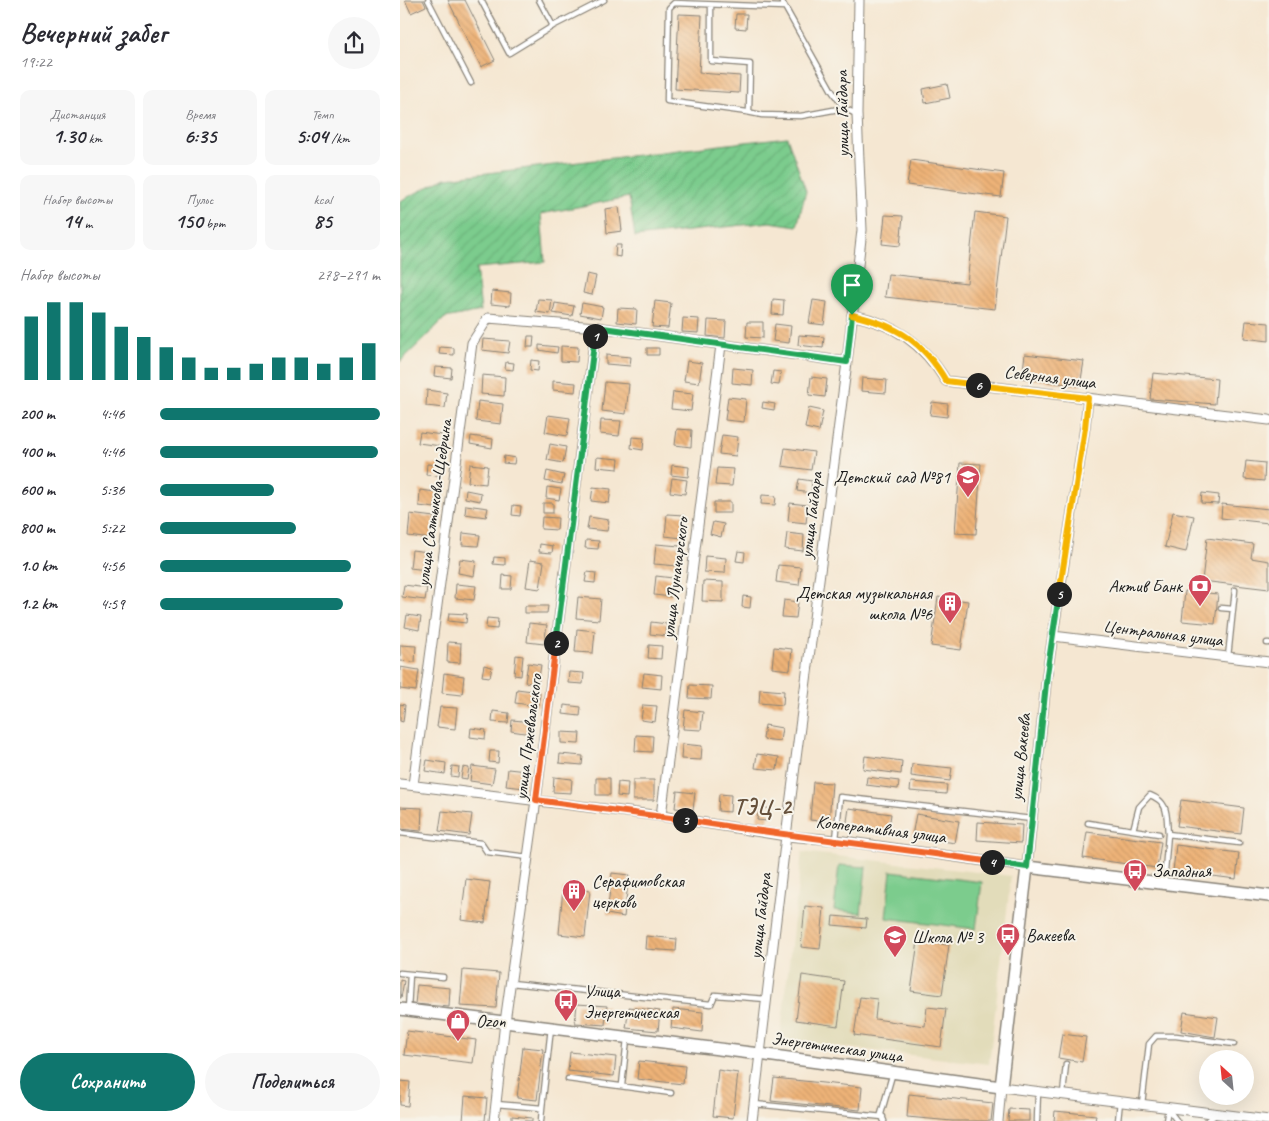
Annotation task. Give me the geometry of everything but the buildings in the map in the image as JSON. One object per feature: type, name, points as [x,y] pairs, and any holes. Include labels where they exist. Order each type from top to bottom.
[{"type":"street","name":"улица Гайдара","points":[[752,1121],[862,230],[857,114],[859,0]]},
{"type":"street","name":"Северная улица","points":[[852,315],[881,322],[906,335],[938,367],[946,381],[1269,420]]},
{"type":"street","name":"улица Салтыкова-Щедрина","points":[[413,785],[472,343],[488,318],[596,327]]},
{"type":"street","points":[[596,327],[847,362]]},
{"type":"street","name":"улица Пржевальского","points":[[494,1121],[596,327]]},
{"type":"street","name":"улица Луначарского","points":[[661,816],[721,344]]},
{"type":"street","name":"улица Вакеева","points":[[998,1121],[1047,674],[1088,398]]},
{"type":"street","name":"Центральная улица","points":[[1052,636],[1269,662]]},
{"type":"street","name":"Кооперативная улица","points":[[400,784],[661,816],[786,836],[836,840],[1027,867],[1269,896]]},
{"type":"street","name":"Энергетическая улица","points":[[404,1010],[759,1054],[1268,1121]]},
{"type":"lane","points":[[428,0],[472,83]]},
{"type":"lane","points":[[481,0],[508,53],[553,26],[604,0]]},
{"type":"lane","points":[[539,0],[553,26]]},
{"type":"lane","points":[[781,0],[832,91],[844,108],[857,114]]},
{"type":"lane","points":[[785,8],[674,3],[669,8],[666,101],[762,115],[801,116],[844,108]]},
{"type":"lane","points":[[711,4],[711,60],[750,64],[749,112]]},
{"type":"lane","points":[[1228,657],[1234,590]]},
{"type":"lane","points":[[1220,608],[1233,609]]},
{"type":"lane","points":[[1133,830],[1139,807],[1150,795],[1160,799],[1165,806],[1168,834],[1164,884]]},
{"type":"lane","points":[[836,840],[840,797],[1032,819]]},
{"type":"lane","points":[[1088,823],[1159,834]]},
{"type":"lane","points":[[400,833],[481,843],[487,852],[528,857]]},
{"type":"lane","points":[[1168,834],[1239,843]]},
{"type":"lane","points":[[400,972],[443,977]]},
{"type":"lane","points":[[404,1010],[410,974]]},
{"type":"lane","points":[[511,983],[711,1004],[714,995],[766,999]]},
{"type":"lane","points":[[541,1121],[552,1028]]},
{"type":"lane","points":[[1142,1104],[1149,1044],[1156,1036],[1176,1036],[1234,1044]]},
{"type":"lane","points":[[622,1085],[627,1038]]},
{"type":"lane","points":[[1063,1094],[1066,1064]]},
{"type":"lane","points":[[884,1120],[881,1114],[893,1072]]},
{"type":"lane","points":[[568,1079],[671,1093]]},
{"type":"lane","points":[[1037,1121],[1038,1091]]},
{"type":"lane","points":[[1118,1121],[1120,1101]]},
{"type":"lane","points":[[496,1104],[542,1108]]},
{"type":"lane","points":[[754,1104],[884,1120]]},
{"type":"lane","points":[[1166,1121],[1168,1108]]},
{"type":"lane","points":[[1168,1108],[1177,1121]]},
{"type":"lane","points":[[1207,1121],[1222,1116]]},
{"type":"shaded area","name":"Школа № 3","points":[[802,852],[1011,876],[989,1064],[780,1040]]},
{"type":"green space","points":[[787,137],[806,191],[797,226],[770,222],[635,237],[629,197],[541,214],[545,262],[476,268],[481,311],[445,318],[400,362],[400,201],[446,178]]},
{"type":"green space","points":[[839,865],[866,867],[861,913],[834,910]]},
{"type":"green space","points":[[891,871],[982,882],[976,929],[886,918]]},
{"type":"place","name":"Детский сад №81","points":[[968,498]]},
{"type":"place","name":"Актив Банк","points":[[1200,607]]},
{"type":"place","name":"Детская музыкальная школа №6","points":[[950,624]]},
{"type":"place","name":"Западная","points":[[1135,892]]},
{"type":"place","name":"Серафимовская церковь","points":[[574,912]]},
{"type":"place","name":"Вакеева","points":[[1008,956]]},
{"type":"place","name":"Школа № 3","points":[[895,958]]},
{"type":"place","name":"Улица Энергетическая","points":[[566,1022]]},
{"type":"place","name":"Ozon","points":[[458,1042]]},
{"type":"district","name":"ТЭЦ-2","points":[[763,807]]},
{"type":"route","points":[[852,315],[881,322],[906,335],[938,367],[946,381],[1088,398],[1047,674],[1027,867],[836,840],[786,836],[661,816],[536,800],[596,327],[847,362],[852,315]]}]
